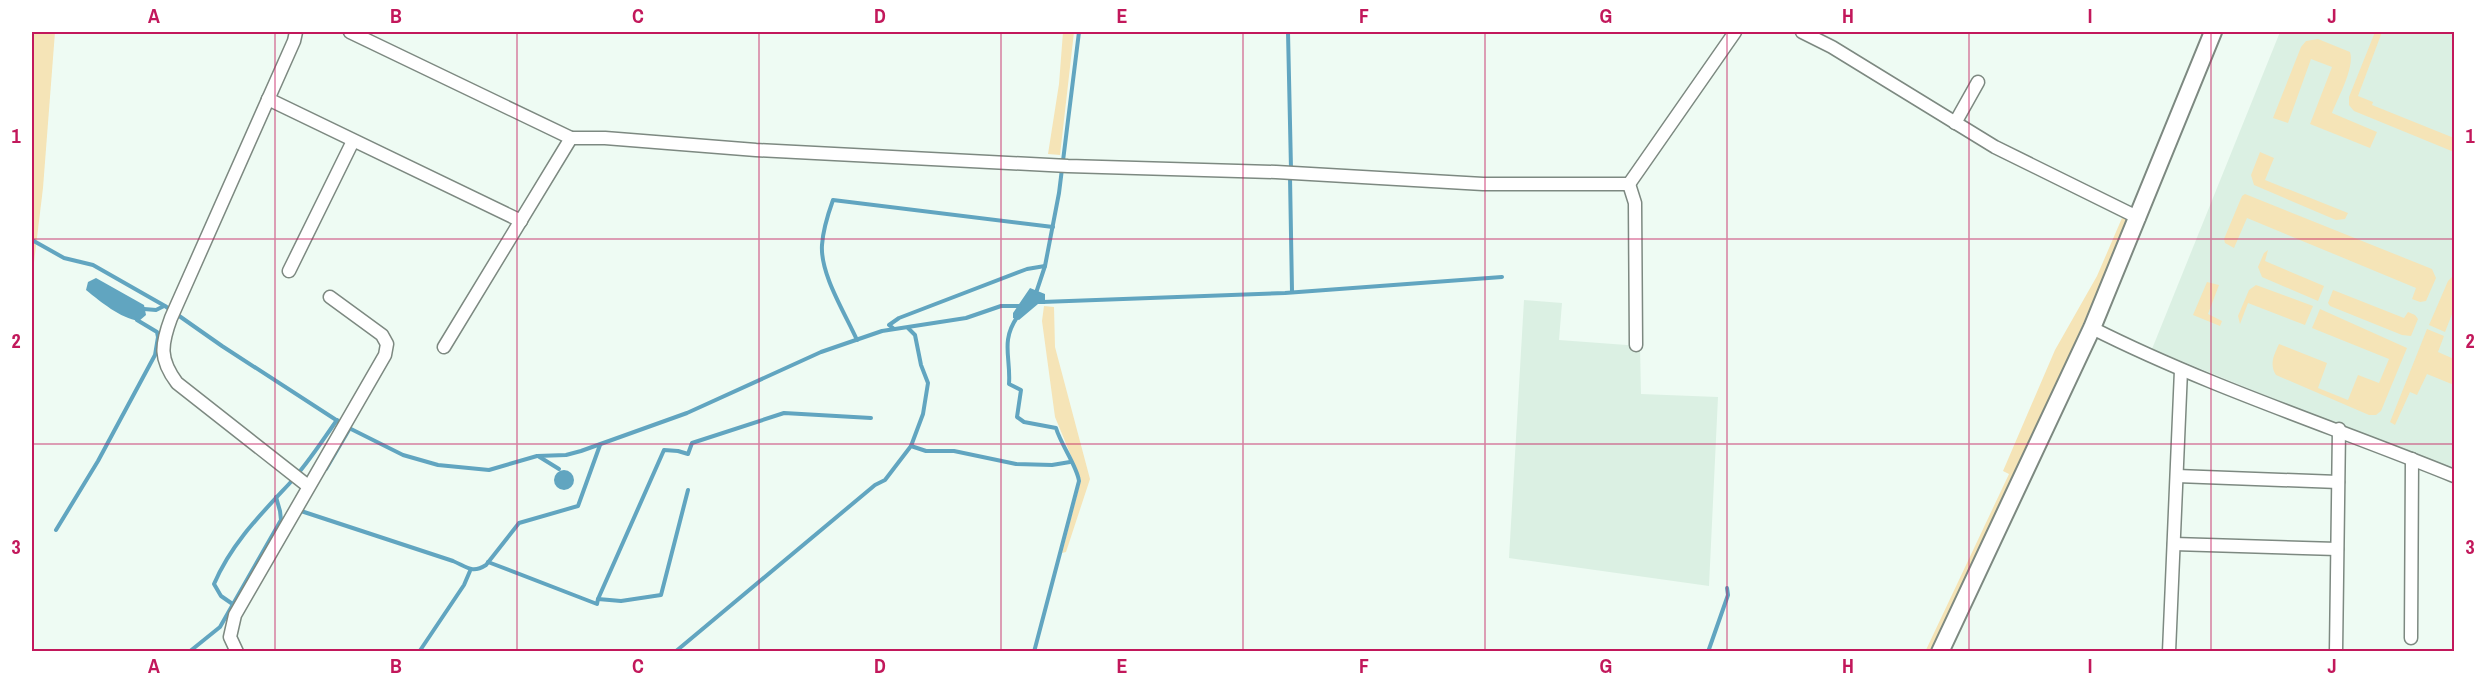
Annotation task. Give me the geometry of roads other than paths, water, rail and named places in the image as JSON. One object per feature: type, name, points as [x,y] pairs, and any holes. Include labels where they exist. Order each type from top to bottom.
[{"type":"main road","points":[[1940,651],[2092,328],[2139,218],[2213,32]]},
{"type":"street","points":[[296,32],[173,313],[164,337],[164,357],[166,369],[177,383],[308,486]]},
{"type":"street","points":[[350,32],[572,138],[1063,166],[1276,172],[1483,183],[1629,184]]},
{"type":"street","points":[[1629,184],[1735,32]]},
{"type":"street","points":[[1802,32],[1995,147],[2139,218]]},
{"type":"street","points":[[1955,123],[1978,82]]},
{"type":"street","points":[[268,99],[521,221]]},
{"type":"street","points":[[444,347],[572,138]]},
{"type":"street","points":[[289,271],[353,141]]},
{"type":"street","points":[[1629,184],[1635,203],[1636,345]]},
{"type":"street","points":[[237,651],[230,637],[235,615],[308,486],[382,363],[387,344],[382,335],[330,297]]},
{"type":"street","points":[[2092,328],[2181,370],[2339,429],[2454,476]]},
{"type":"street","points":[[2169,651],[2181,370]]},
{"type":"street","points":[[2336,651],[2339,429]]},
{"type":"street","points":[[2411,638],[2412,459]]},
{"type":"street","points":[[2177,476],[2338,482]]},
{"type":"street","points":[[2174,544],[2337,549]]},
{"type":"water","points":[[96,278],[144,305],[146,315],[139,321],[118,313],[104,304],[86,290],[88,282]]},
{"type":"water","points":[[1030,288],[1045,294],[1045,304],[1038,304],[1019,320],[1013,318],[1013,313]]},
{"type":"water","points":[[560,470],[568,470],[574,476],[574,484],[568,490],[560,490],[554,484],[554,476]]},
{"type":"waterway","points":[[1036,293],[1045,266],[1059,193],[1079,32]]},
{"type":"waterway","points":[[1288,32],[1291,169]]},
{"type":"waterway","points":[[1290,177],[1292,291]]},
{"type":"waterway","points":[[857,340],[829,281],[822,256],[823,233],[833,200],[1053,227]]},
{"type":"waterway","points":[[32,240],[64,258],[93,265],[165,306],[347,427],[403,455],[438,465],[489,470],[537,456],[566,455],[581,451],[687,413],[821,352],[882,331],[966,318],[1001,306],[1020,306]]},
{"type":"waterway","points":[[893,328],[889,325],[899,318],[1027,269],[1045,266]]},
{"type":"waterway","points":[[1042,302],[1285,293],[1502,277]]},
{"type":"waterway","points":[[144,309],[156,310],[164,306]]},
{"type":"waterway","points":[[1018,316],[1009,333],[1008,341],[1009,384],[1021,390],[1017,417],[1024,422],[1056,428],[1079,481],[1034,652]]},
{"type":"waterway","points":[[56,530],[98,461],[155,355],[157,332],[137,320]]},
{"type":"waterway","points":[[908,328],[915,335],[921,365],[928,383],[923,414],[911,446]]},
{"type":"waterway","points":[[598,599],[664,450],[688,454],[692,443],[784,413],[871,418]]},
{"type":"waterway","points":[[234,605],[221,596],[214,584],[221,569],[247,531],[302,469],[337,420]]},
{"type":"waterway","points":[[326,469],[350,428]]},
{"type":"waterway","points":[[301,511],[453,561],[470,569],[477,569],[486,565],[519,523],[578,506],[600,445]]},
{"type":"waterway","points":[[675,652],[875,485],[885,480],[911,446],[926,451],[954,451],[1016,464],[1052,465],[1070,462]]},
{"type":"waterway","points":[[538,456],[559,469]]},
{"type":"waterway","points":[[488,562],[597,604],[598,599],[621,601],[661,595],[688,490]]},
{"type":"waterway","points":[[189,652],[220,627],[281,520],[276,497]]},
{"type":"waterway","points":[[419,652],[464,585],[470,571]]},
{"type":"waterway","points":[[1708,652],[1728,595],[1727,588]]}]
